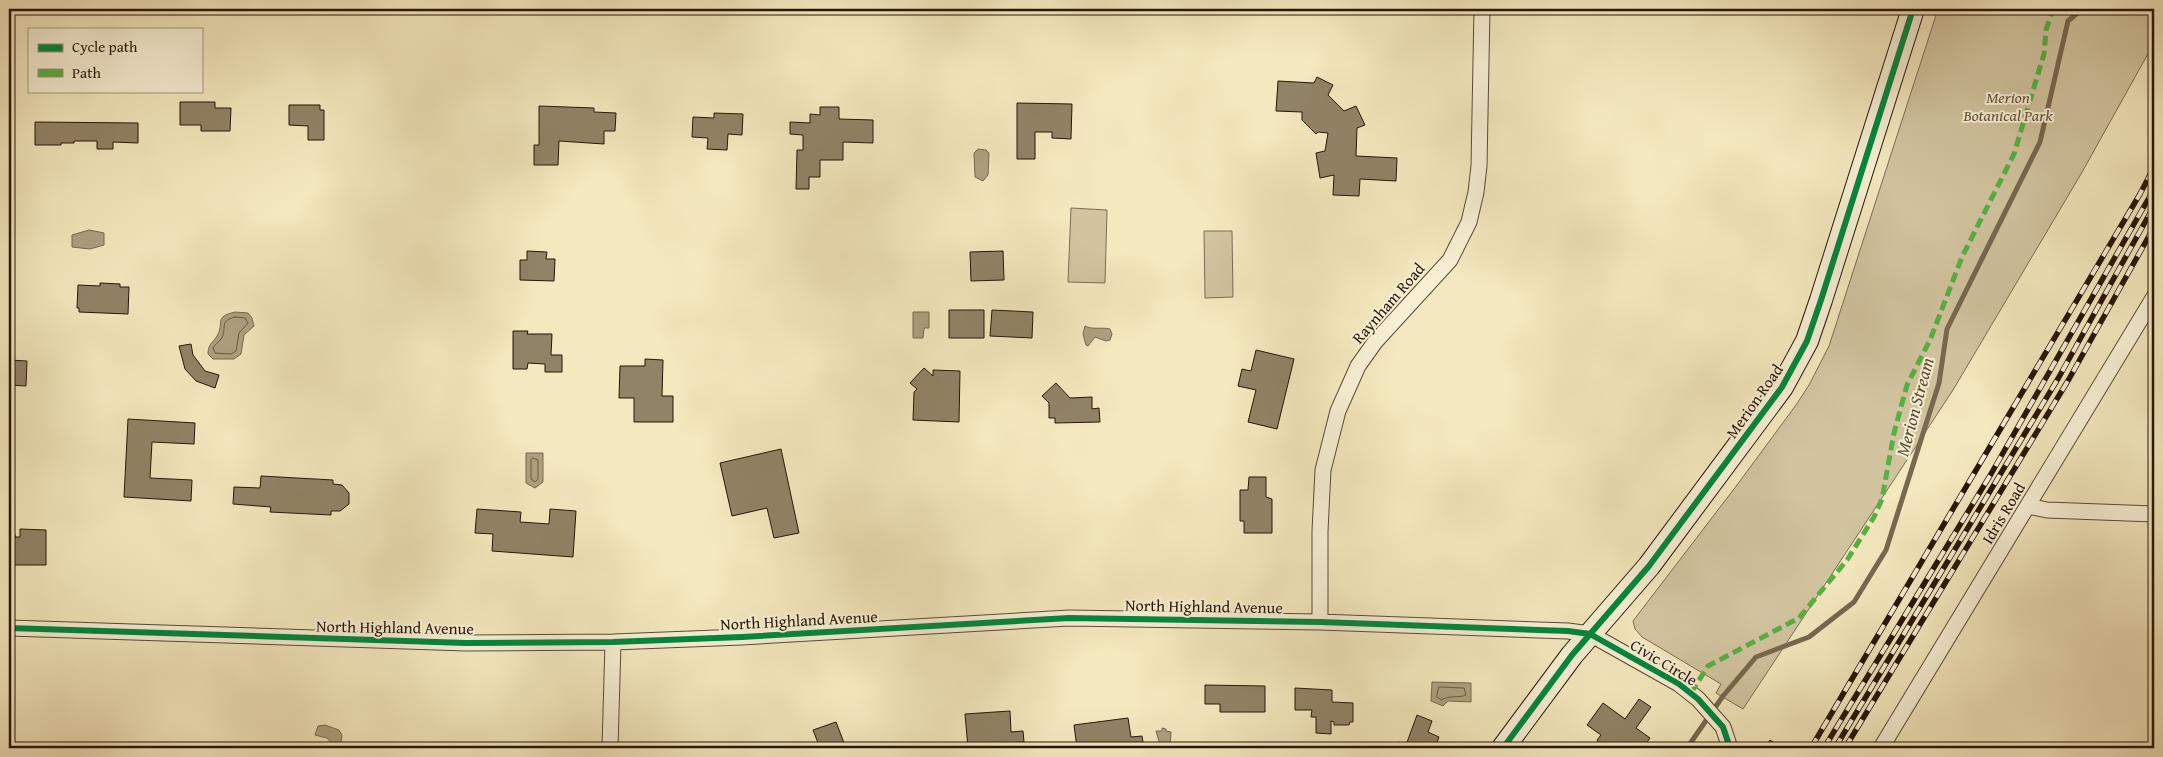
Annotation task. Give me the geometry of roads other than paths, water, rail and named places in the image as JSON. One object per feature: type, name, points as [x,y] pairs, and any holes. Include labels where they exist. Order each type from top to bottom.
[{"type":"street","name":"Raynham Road","points":[[1320,622],[1320,530],[1323,470],[1338,411],[1358,366],[1375,342],[1450,260],[1469,222],[1476,192],[1479,166],[1482,9]]},
{"type":"street","name":"Merion Road","points":[[1504,748],[1572,655],[1649,566],[1734,454],[1794,367],[1821,300],[1914,9]]},
{"type":"street","name":"Idris Road","points":[[1882,748],[2154,296]]},
{"type":"street","points":[[2028,506],[2047,510],[2154,514]]},
{"type":"street","name":"North Highland Avenue","points":[[9,628],[403,642],[613,642],[742,637],[1069,618],[1320,622],[1568,631],[1590,634]]},
{"type":"street","name":"Civic Circle","points":[[1590,634],[1679,684],[1706,707],[1723,726],[1730,748]]},
{"type":"street","points":[[610,748],[613,642]]},
{"type":"water","points":[[978,149],[986,150],[989,153],[988,175],[983,181],[975,177],[974,153]]},
{"type":"water","points":[[89,230],[104,233],[104,245],[90,249],[72,247],[72,235]]},
{"type":"water","points":[[235,312],[248,313],[252,318],[254,326],[244,335],[241,354],[234,359],[213,359],[208,354],[209,348],[217,336],[222,318]]},
{"type":"water","points":[[913,312],[929,312],[929,328],[924,328],[923,338],[913,338]]},
{"type":"water","points":[[1085,326],[1110,329],[1112,334],[1110,340],[1106,341],[1095,337],[1088,346],[1086,345],[1083,334]]},
{"type":"water","points":[[526,453],[543,453],[543,482],[535,488],[526,483]]},
{"type":"water","points":[[1432,682],[1471,683],[1471,702],[1448,701],[1443,706],[1431,701]]},
{"type":"water","points":[[325,725],[339,730],[342,735],[341,742],[333,745],[327,738],[315,735],[318,726]]},
{"type":"water","points":[[1162,728],[1171,732],[1170,748],[1161,748],[1156,731],[1162,731]]},
{"type":"waterway","name":"Merion Stream","points":[[1687,748],[1723,696],[1756,657],[1809,637],[1854,602],[1886,550],[1939,383],[1947,329],[2040,142],[2068,21],[2082,9]]},
{"type":"railway","points":[[1811,748],[2140,194],[2154,167]]},
{"type":"railway","points":[[1824,748],[1991,474],[2154,189]]},
{"type":"railway","points":[[1835,748],[2059,377],[2154,206]]},
{"type":"railway","points":[[1845,748],[2069,379],[2154,227]]},
{"type":"park label","name":"Merion Botanical Park","points":[[2008,106]]}]
